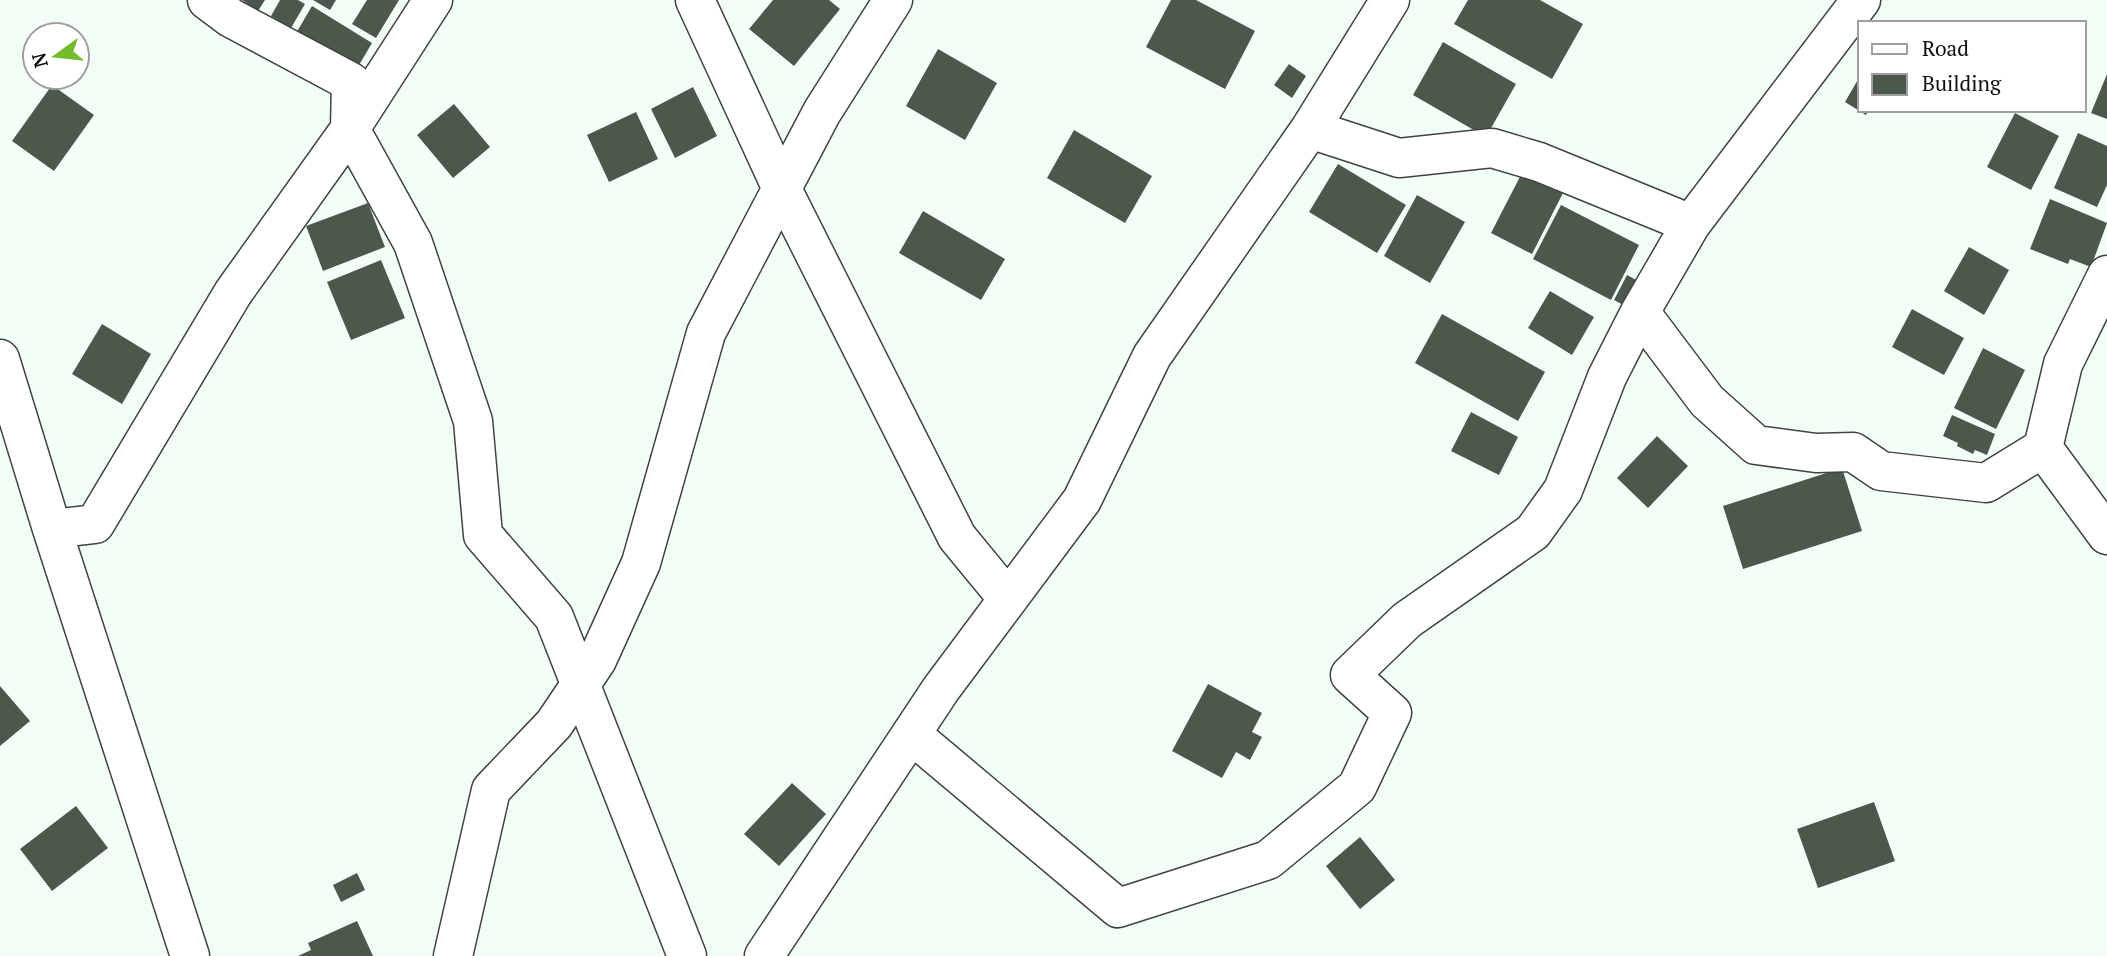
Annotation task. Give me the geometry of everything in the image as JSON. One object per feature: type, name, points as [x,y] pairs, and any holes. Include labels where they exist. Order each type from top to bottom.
[{"type":"street","points":[[207,0],[231,18],[351,82],[350,129],[413,243],[473,421],[483,535],[554,617],[687,956]]},
{"type":"street","points":[[52,530],[95,524],[233,293],[350,129],[433,0]]},
{"type":"street","points":[[695,0],[782,189],[957,537],[1008,599]]},
{"type":"street","points":[[453,956],[491,790],[554,724],[597,660],[641,563],[706,333],[822,113],[893,0]]},
{"type":"street","points":[[764,956],[941,689],[1082,500],[1152,356],[1310,128],[1390,0]]},
{"type":"street","points":[[911,733],[1118,908],[1268,860],[1357,787],[1392,713],[1350,675],[1407,620],[1533,532],[1563,490],[1607,377],[1640,312],[1691,224],[1861,0]]},
{"type":"street","points":[[1310,128],[1399,158],[1492,148],[1539,162],[1691,224]]},
{"type":"street","points":[[1640,312],[1707,401],[1756,445],[1816,453],[1853,452],[1881,471],[1986,483],[2043,448],[2063,365],[2107,275]]},
{"type":"street","points":[[0,359],[52,530],[190,956]]},
{"type":"street","points":[[2043,448],[2107,535]]},
{"type":"building","points":[[242,0],[265,0],[258,11]]},
{"type":"building","points":[[280,0],[298,0],[305,4],[291,28],[271,16]]},
{"type":"building","points":[[313,0],[336,0],[330,10]]},
{"type":"building","points":[[367,0],[399,0],[376,38],[352,24]]},
{"type":"building","points":[[773,0],[829,0],[840,9],[794,66],[749,29]]},
{"type":"building","points":[[1171,0],[1196,0],[1255,31],[1225,89],[1146,47]]},
{"type":"building","points":[[1468,0],[1540,0],[1583,24],[1552,79],[1454,24]]},
{"type":"building","points":[[312,6],[372,43],[355,72],[295,35]]},
{"type":"building","points":[[1443,42],[1516,84],[1486,137],[1413,95]]},
{"type":"building","points":[[938,49],[997,83],[965,140],[906,106]]},
{"type":"building","points":[[1289,64],[1306,76],[1292,98],[1274,85]]},
{"type":"building","points":[[2107,74],[2107,119],[2091,113]]},
{"type":"building","points":[[1858,79],[1858,110],[1845,102]]},
{"type":"building","points":[[693,87],[717,136],[675,158],[651,109]]},
{"type":"building","points":[[48,91],[60,91],[94,115],[54,171],[12,141]]},
{"type":"building","points":[[454,104],[490,147],[453,178],[417,135]]},
{"type":"building","points":[[636,112],[658,159],[609,182],[587,135]]},
{"type":"building","points":[[2015,113],[2059,136],[2031,190],[1987,167]]},
{"type":"building","points":[[1074,130],[1152,176],[1125,223],[1047,178]]},
{"type":"building","points":[[2078,133],[2107,146],[2107,185],[2097,207],[2054,188]]},
{"type":"building","points":[[1338,164],[1406,205],[1377,253],[1309,212]]},
{"type":"building","points":[[1525,167],[1565,189],[1532,254],[1491,233]]},
{"type":"building","points":[[1417,195],[1465,222],[1430,283],[1384,256]]},
{"type":"building","points":[[2050,199],[2107,223],[2091,267],[2070,259],[2068,264],[2030,249]]},
{"type":"building","points":[[368,203],[385,247],[323,271],[306,226]]},
{"type":"building","points":[[1561,205],[1639,245],[1611,300],[1533,259]]},
{"type":"building","points":[[923,211],[1005,259],[981,300],[899,253]]},
{"type":"building","points":[[1969,247],[2009,270],[1984,315],[1944,291]]},
{"type":"building","points":[[381,260],[405,318],[351,340],[327,282]]},
{"type":"building","points":[[1627,275],[1640,282],[1627,307],[1614,300]]},
{"type":"building","points":[[1550,291],[1594,317],[1572,355],[1528,328]]},
{"type":"building","points":[[1912,309],[1964,338],[1944,375],[1892,347]]},
{"type":"building","points":[[1442,314],[1545,372],[1518,421],[1415,363]]},
{"type":"building","points":[[102,324],[151,354],[122,404],[72,374]]},
{"type":"building","points":[[1983,348],[2025,370],[1996,429],[1954,408]]},
{"type":"building","points":[[1471,412],[1518,437],[1499,475],[1451,451]]},
{"type":"building","points":[[1952,415],[1995,434],[1987,455],[1975,450],[1973,454],[1943,436]]},
{"type":"building","points":[[1657,436],[1688,466],[1648,508],[1617,478]]},
{"type":"building","points":[[1842,468],[1862,531],[1743,569],[1723,506]]},
{"type":"building","points":[[1208,684],[1262,713],[1252,732],[1262,737],[1250,760],[1236,752],[1222,778],[1172,751]]},
{"type":"building","points":[[0,686],[30,721],[0,746]]},
{"type":"building","points":[[792,783],[826,814],[779,866],[744,834]]},
{"type":"building","points":[[1874,802],[1895,861],[1818,888],[1797,829]]},
{"type":"building","points":[[76,806],[108,848],[52,891],[20,849]]},
{"type":"building","points":[[1360,837],[1395,880],[1360,909],[1326,866]]},
{"type":"building","points":[[357,873],[365,890],[341,902],[333,885]]},
{"type":"building","points":[[357,921],[373,956],[298,956],[311,950],[308,943]]}]
